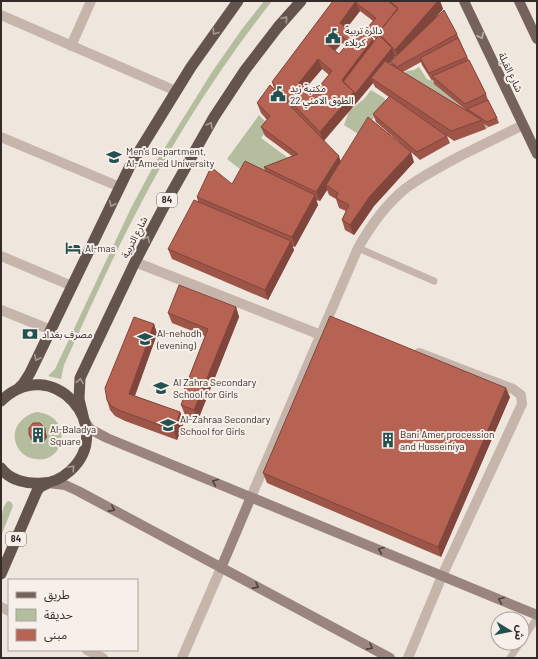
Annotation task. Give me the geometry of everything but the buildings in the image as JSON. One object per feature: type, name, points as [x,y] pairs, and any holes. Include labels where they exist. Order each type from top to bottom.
[{"type":"highway","name":"84","points":[[18,389],[30,373],[120,187],[146,139],[210,39],[238,1]]},
{"type":"highway","name":"شارع التربية","points":[[84,420],[79,399],[80,378],[135,262],[169,197],[214,117],[245,70],[278,27],[301,1]]},
{"type":"highway","name":"84","points":[[1,574],[30,504],[40,487],[63,477],[75,466],[83,452],[86,436],[84,420],[78,407],[69,397],[57,389],[44,385],[31,385],[18,389],[3,398]]},
{"type":"highway","name":"84","points":[[1,468],[16,480],[32,484],[48,483]]},
{"type":"main road","name":"شارع القبلة","points":[[464,1],[537,154]]},
{"type":"main road","points":[[519,1],[537,39]]},
{"type":"main road","points":[[84,420],[90,429],[100,435],[537,615]]},
{"type":"main road","points":[[48,483],[57,483],[71,487],[390,658]]},
{"type":"main road","points":[[221,568],[251,497]]},
{"type":"street","points":[[72,46],[91,1]]},
{"type":"street","points":[[1,15],[176,91]]},
{"type":"street","points":[[251,497],[321,335],[331,319],[358,248],[377,217],[406,189],[421,177],[523,125]]},
{"type":"street","points":[[1,137],[120,187]]},
{"type":"street","points":[[1,256],[72,286]]},
{"type":"street","points":[[135,262],[321,335]]},
{"type":"street","points":[[1,310],[51,330]]},
{"type":"street","points":[[408,658],[442,576],[522,404],[521,395],[513,389],[409,349]]},
{"type":"street","points":[[182,658],[221,568]]},
{"type":"street","points":[[89,651],[103,658]]},
{"type":"lane","points":[[358,248],[434,281]]},
{"type":"lane","points":[[530,628],[537,618]]},
{"type":"green space","points":[[264,1],[272,1],[217,76],[200,102],[168,155],[128,228],[64,365],[61,379],[48,376],[55,369],[131,208],[154,165],[212,72],[242,29]]},
{"type":"green space","points":[[419,67],[427,79],[432,81],[467,111],[489,127],[486,129],[404,76],[406,71],[414,70]]},
{"type":"green space","points":[[371,90],[384,98],[388,104],[373,119],[364,133],[358,134],[344,125],[349,111],[364,99]]},
{"type":"green space","points":[[259,115],[270,126],[261,138],[295,163],[263,175],[245,173],[227,159]]},
{"type":"green space","points":[[36,412],[48,415],[57,421],[61,430],[59,448],[53,455],[45,459],[35,459],[26,456],[17,446],[15,439],[16,428],[20,422],[30,414]]},
{"type":"green space","points":[[8,501],[11,502],[13,506],[1,536],[2,512]]},
{"type":"place","name":"دائرة تربية كربلاء","points":[[333,36]]},
{"type":"place","name":"مكتبة زيد الطوق الامني 22","points":[[278,94]]},
{"type":"place","name":"Men's Department, Al-Ameed University","points":[[114,157]]},
{"type":"place","name":"Al-mas","points":[[73,248]]},
{"type":"place","name":"مصرف بغداد","points":[[30,334]]},
{"type":"place","name":"Al-nehodh (evening)","points":[[145,339]]},
{"type":"place","name":"Al Zahra Secondary School for Girls","points":[[161,388]]},
{"type":"place","name":"Al-Zahraa Secondary School for Girls","points":[[168,425]]},
{"type":"place","name":"Al-Baladya Square","points":[[38,435]]},
{"type":"place","name":"Bani Amer procession and Husseiniya","points":[[388,440]]}]
